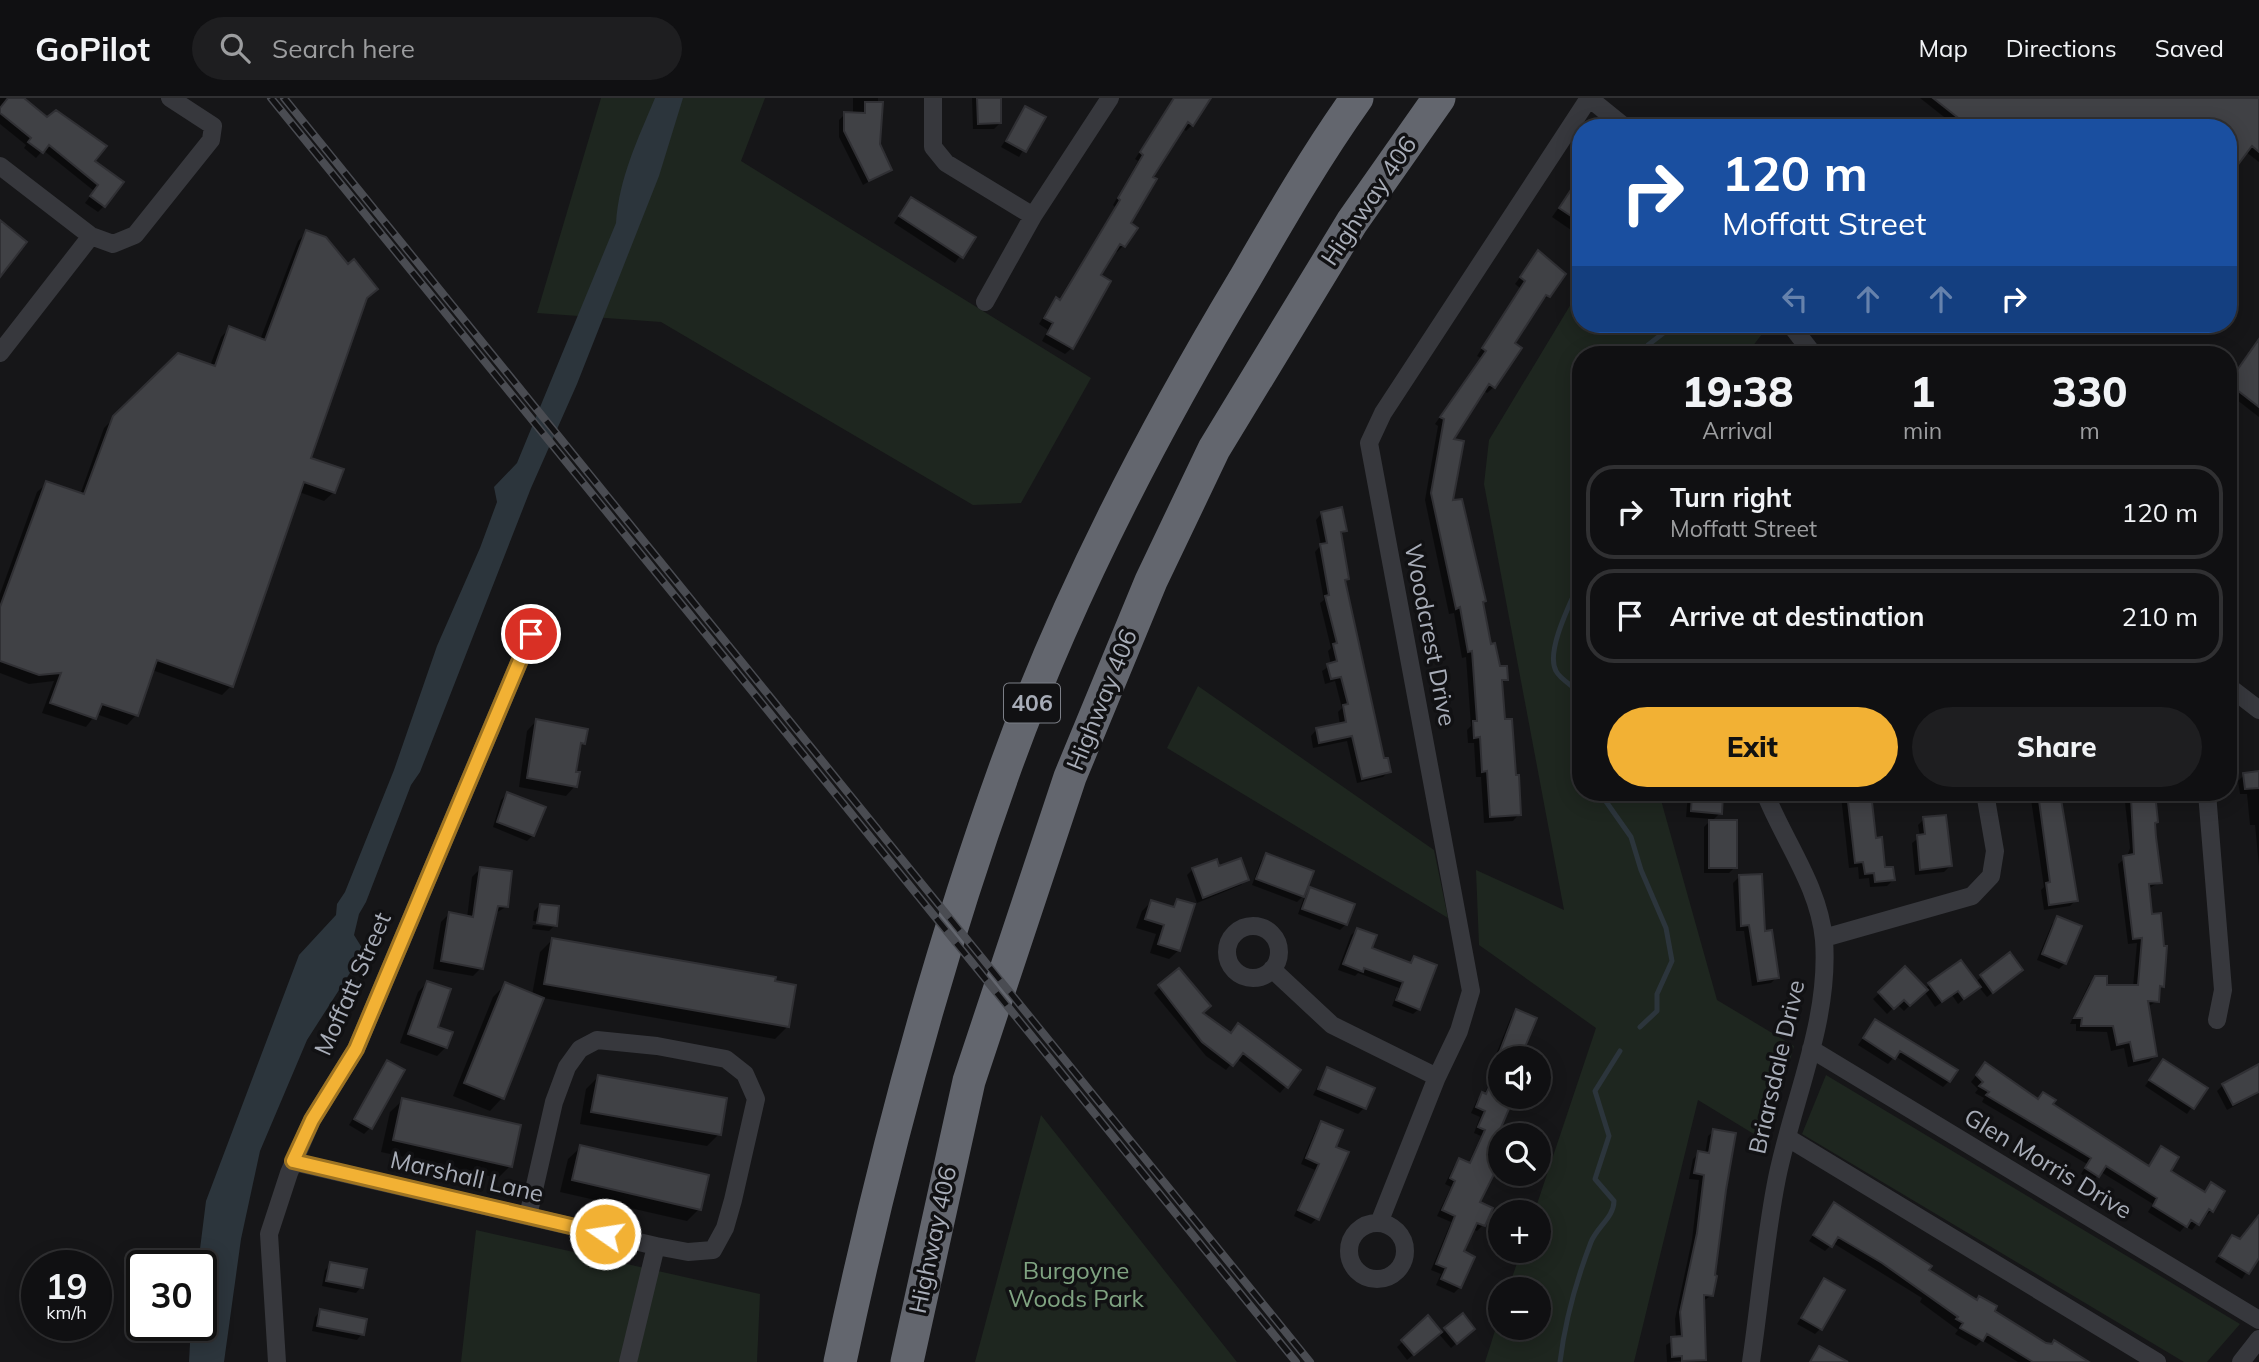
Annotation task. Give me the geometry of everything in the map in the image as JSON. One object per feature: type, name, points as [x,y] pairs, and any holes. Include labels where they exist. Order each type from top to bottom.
[{"type":"highway","name":"406","points":[[840,1362],[886,1157],[934,977],[1013,748],[1089,568],[1200,353],[1314,158],[1357,98]]},
{"type":"highway","name":"Highway 406","points":[[907,1362],[969,1081],[1070,776],[1151,581],[1214,449],[1352,222],[1439,98]]},
{"type":"street","points":[[0,166],[91,236],[113,244],[135,235],[211,140],[213,126],[170,98]]},
{"type":"street","points":[[933,98],[933,147],[946,163],[1033,216]]},
{"type":"street","points":[[985,302],[1033,216],[1110,98]]},
{"type":"street","points":[[1589,98],[1615,119]]},
{"type":"street","name":"Woodcrest Drive","points":[[1575,119],[1589,98]]},
{"type":"street","name":"Woodcrest Drive","points":[[1379,1223],[1437,1077],[1459,1031],[1471,991],[1370,443],[1383,413],[1572,124]]},
{"type":"street","points":[[2,347],[91,236]]},
{"type":"street","name":"Moffatt Street","points":[[277,1362],[269,1234],[293,1161],[312,1120],[356,1049],[531,634]]},
{"type":"street","points":[[2237,694],[2259,710]]},
{"type":"street","name":"Briarsdale Drive","points":[[1751,1362],[1777,1179],[1811,1049],[1823,985],[1824,938],[1818,911],[1796,854],[1777,824],[1768,801]]},
{"type":"street","points":[[1824,938],[1972,896],[1991,876],[1995,851],[1986,801]]},
{"type":"street","points":[[2208,801],[2223,990],[2217,1020]]},
{"type":"street","points":[[1272,969],[1332,1025],[1437,1077]]},
{"type":"street","name":"Marshall Lane","points":[[293,1161],[656,1246],[688,1252],[713,1250],[725,1228],[733,1200],[756,1099],[745,1074],[726,1059],[657,1046],[597,1040],[580,1049],[567,1067],[554,1102],[528,1216]]},
{"type":"street","name":"Glen Morris Drive","points":[[1811,1049],[2259,1320]]},
{"type":"street","points":[[1788,1138],[2157,1362]]},
{"type":"street","points":[[628,1362],[656,1246]]},
{"type":"street","points":[[2241,1362],[2259,1339]]},
{"type":"green space","points":[[601,98],[765,98],[741,161],[1091,378],[1021,503],[973,505],[661,322],[537,313]]},
{"type":"green space","points":[[1572,302],[1572,333],[1762,334],[1753,346],[1572,346],[1572,801],[1661,801],[1717,1000],[1794,1046],[1767,1142],[1698,1100],[1634,1362],[1485,1362],[1492,1340],[1551,1340],[1551,1277],[1512,1277],[1517,1263],[1551,1263],[1551,1200],[1538,1200],[1543,1186],[1551,1186],[1551,1162],[1596,1028],[1479,945],[1476,870],[1564,910],[1484,484],[1489,440]]},
{"type":"green space","points":[[1198,686],[1434,850],[1448,918],[1167,748]]},
{"type":"green space","points":[[1826,1075],[2240,1324],[2207,1362],[2184,1362],[1802,1134]]},
{"type":"green space","name":"Burgoyne Woods Park","points":[[1041,1115],[1237,1362],[975,1362]]},
{"type":"green space","points":[[476,1230],[760,1294],[757,1362],[461,1362]]},
{"type":"shaded area","points":[[655,98],[683,98],[659,176],[577,384],[531,488],[420,772],[411,785],[359,914],[354,935],[364,951],[307,1040],[260,1151],[241,1239],[224,1362],[189,1362],[190,1341],[217,1341],[217,1250],[200,1250],[206,1201],[299,955],[336,915],[337,904],[345,892],[394,770],[437,646],[497,502],[494,487],[517,463],[616,223],[625,174]]},
{"type":"building","points":[[8,98],[24,98],[47,117],[56,110],[107,146],[95,161],[124,182],[105,207],[90,196],[98,185],[49,145],[43,153],[28,142],[31,138],[0,113],[0,108]]},
{"type":"building","points":[[977,98],[1001,98],[1001,123],[978,124]]},
{"type":"building","points":[[1174,98],[1211,98],[1193,126],[1188,122],[1153,177],[1157,179],[1131,223],[1138,228],[1125,247],[1120,244],[1101,275],[1111,281],[1073,349],[1047,334],[1053,323],[1044,318],[1056,297],[1060,300],[1120,200],[1118,198],[1143,155],[1140,152]]},
{"type":"building","points":[[1933,98],[2259,98],[2259,152],[2252,146],[2237,166],[2237,119],[1960,119]]},
{"type":"building","points":[[865,102],[883,102],[880,144],[892,170],[869,181],[844,131],[844,112],[865,113]]},
{"type":"building","points":[[1025,106],[1046,117],[1026,152],[1006,141]]},
{"type":"building","points":[[1572,188],[1572,217],[1559,208]]},
{"type":"building","points":[[911,197],[976,237],[963,258],[899,216]]},
{"type":"building","points":[[0,220],[27,242],[0,277]]},
{"type":"building","points":[[306,230],[326,237],[348,264],[354,259],[378,289],[367,298],[311,458],[344,469],[335,493],[304,482],[233,687],[157,660],[138,716],[102,704],[96,719],[50,703],[61,673],[39,675],[0,661],[0,607],[46,481],[84,494],[113,416],[178,353],[215,366],[229,326],[265,340]]},
{"type":"building","points":[[1538,250],[1566,274],[1550,297],[1546,295],[1515,343],[1522,348],[1495,388],[1489,384],[1454,439],[1464,441],[1453,500],[1462,499],[1486,601],[1483,602],[1491,644],[1495,643],[1500,666],[1507,666],[1508,680],[1502,680],[1505,719],[1512,719],[1516,775],[1519,775],[1521,815],[1490,817],[1487,771],[1482,772],[1480,737],[1474,738],[1473,721],[1477,721],[1472,651],[1468,652],[1460,607],[1456,609],[1431,493],[1444,419],[1440,417],[1486,351],[1482,348],[1525,281],[1520,277]]},
{"type":"building","points":[[2259,339],[2259,407],[2237,390],[2237,370]]},
{"type":"building","points":[[1342,507],[1347,531],[1341,532],[1349,579],[1345,580],[1384,758],[1388,758],[1391,772],[1362,779],[1352,736],[1319,743],[1316,728],[1346,722],[1343,705],[1348,704],[1341,677],[1331,679],[1327,664],[1337,661],[1333,644],[1337,643],[1325,596],[1329,595],[1320,544],[1327,543],[1321,512]]},
{"type":"building","points":[[536,719],[588,729],[585,744],[581,743],[576,772],[580,772],[577,787],[527,778]]},
{"type":"building","points":[[2259,771],[2259,788],[2245,789],[2243,773]]},
{"type":"building","points":[[507,792],[546,807],[534,836],[497,822]]},
{"type":"building","points":[[1692,801],[1723,801],[1722,814],[1691,811]]},
{"type":"building","points":[[1848,801],[1872,801],[1876,838],[1882,837],[1885,867],[1893,867],[1895,880],[1875,882],[1874,873],[1865,874],[1863,862],[1855,863]]},
{"type":"building","points":[[2039,801],[2061,801],[2078,901],[2049,905],[2046,883],[2050,882]]},
{"type":"building","points":[[2131,801],[2156,801],[2156,837],[2162,883],[2149,884],[2152,914],[2161,913],[2164,946],[2167,946],[2164,987],[2160,986],[2159,1002],[2148,1001],[2157,1056],[2134,1061],[2130,1042],[2117,1045],[2113,1026],[2081,1026],[2082,1018],[2074,1018],[2095,976],[2107,976],[2107,985],[2138,985],[2142,938],[2133,939],[2123,856],[2134,854]]},
{"type":"building","points":[[1946,815],[1952,866],[1920,870],[1917,835],[1925,834],[1923,817]]},
{"type":"building","points":[[1709,820],[1737,820],[1737,868],[1709,868]]},
{"type":"building","points":[[1266,853],[1314,871],[1304,897],[1256,879]]},
{"type":"building","points":[[1241,858],[1249,880],[1203,898],[1192,868],[1217,859],[1219,866]]},
{"type":"building","points":[[480,867],[512,871],[508,907],[498,906],[483,969],[441,961],[449,912],[473,917]]},
{"type":"building","points":[[1762,874],[1765,931],[1772,930],[1779,978],[1758,981],[1749,925],[1741,926],[1739,875]]},
{"type":"building","points":[[1310,887],[1355,904],[1347,925],[1302,909]]},
{"type":"building","points":[[1177,899],[1195,904],[1180,951],[1158,944],[1164,925],[1145,919],[1151,900],[1174,907]]},
{"type":"building","points":[[540,904],[559,906],[557,926],[537,923]]},
{"type":"building","points":[[2057,916],[2082,926],[2066,964],[2042,954]]},
{"type":"building","points":[[1357,928],[1377,935],[1372,948],[1411,963],[1414,956],[1437,965],[1420,1010],[1396,1000],[1403,982],[1364,968],[1363,972],[1343,964]]},
{"type":"building","points":[[552,938],[776,977],[775,981],[796,985],[789,1027],[544,984]]},
{"type":"building","points":[[2010,952],[2023,970],[1993,993],[1980,975]]},
{"type":"building","points":[[1961,960],[1981,987],[1964,999],[1958,991],[1942,1002],[1928,983]]},
{"type":"building","points":[[1905,966],[1928,990],[1910,1006],[1904,1000],[1894,1009],[1878,992]]},
{"type":"building","points":[[1179,968],[1211,1006],[1203,1013],[1231,1033],[1238,1023],[1301,1070],[1288,1088],[1243,1053],[1233,1066],[1202,1042],[1158,985]]},
{"type":"building","points":[[427,981],[451,989],[438,1027],[453,1032],[447,1048],[408,1034]]},
{"type":"building","points":[[505,982],[544,998],[504,1099],[464,1083]]},
{"type":"building","points":[[1516,1009],[1537,1018],[1525,1046],[1502,1046]]},
{"type":"building","points":[[1875,1019],[1958,1070],[1950,1082],[1900,1051],[1895,1059],[1863,1038]]},
{"type":"building","points":[[2163,1059],[2208,1088],[2194,1109],[2149,1080]]},
{"type":"building","points":[[387,1060],[405,1070],[372,1129],[354,1119]]},
{"type":"building","points":[[1985,1062],[2038,1099],[2043,1092],[2056,1100],[2053,1104],[2149,1166],[2161,1146],[2179,1157],[2171,1171],[2205,1192],[2211,1182],[2225,1191],[2213,1212],[2209,1209],[2199,1225],[2191,1220],[2187,1227],[2153,1206],[2157,1198],[2106,1166],[2099,1177],[2085,1168],[2091,1158],[1986,1095],[1989,1092],[1979,1086],[1983,1082],[1976,1075]]},
{"type":"building","points":[[2259,1064],[2259,1092],[2233,1105],[2222,1084]]},
{"type":"building","points":[[1327,1067],[1375,1088],[1366,1109],[1318,1089]]},
{"type":"building","points":[[598,1075],[727,1098],[721,1135],[591,1112]]},
{"type":"building","points":[[1488,1090],[1488,1109],[1509,1109],[1503,1123],[1488,1123],[1488,1186],[1480,1202],[1488,1206],[1488,1219],[1485,1226],[1477,1223],[1464,1251],[1475,1257],[1461,1288],[1441,1279],[1446,1268],[1436,1264],[1455,1216],[1442,1210],[1455,1181],[1450,1178],[1459,1158],[1470,1163],[1485,1130],[1478,1127],[1485,1111],[1476,1107],[1482,1092],[1486,1094]]},
{"type":"building","points":[[402,1098],[521,1125],[512,1167],[393,1140]]},
{"type":"building","points":[[1321,1121],[1343,1130],[1336,1147],[1349,1152],[1319,1220],[1298,1210],[1319,1164],[1306,1158]]},
{"type":"building","points":[[1713,1129],[1736,1133],[1726,1190],[1717,1276],[1713,1296],[1704,1295],[1706,1360],[1682,1361],[1682,1356],[1672,1357],[1671,1337],[1682,1336],[1680,1312],[1697,1233],[1704,1175],[1694,1173],[1698,1151],[1709,1153]]},
{"type":"building","points":[[580,1145],[709,1175],[701,1210],[572,1180]]},
{"type":"building","points":[[1834,1202],[1932,1266],[1929,1270],[1977,1300],[1979,1296],[1997,1306],[1995,1311],[2046,1343],[2052,1344],[2054,1340],[2089,1362],[2033,1362],[1987,1334],[1983,1341],[1960,1328],[1963,1323],[1956,1319],[1958,1317],[1882,1263],[1838,1237],[1832,1247],[1813,1235]]},
{"type":"building","points":[[2259,1215],[2259,1258],[2249,1274],[2219,1256],[2232,1235],[2240,1239]]},
{"type":"building","points":[[330,1262],[367,1269],[363,1288],[326,1281]]},
{"type":"building","points":[[1824,1278],[1845,1290],[1822,1330],[1801,1318]]},
{"type":"building","points":[[320,1309],[367,1319],[364,1335],[317,1326]]},
{"type":"building","points":[[1463,1313],[1475,1329],[1457,1344],[1444,1328]]},
{"type":"building","points":[[1428,1315],[1442,1332],[1414,1355],[1401,1340]]},
{"type":"building","points":[[1819,1346],[1848,1362],[1810,1362]]},
{"type":"waterway","points":[[1647,346],[1663,333]]},
{"type":"waterway","points":[[1572,600],[1554,651],[1556,671],[1572,686]]},
{"type":"waterway","points":[[1606,801],[1631,837],[1641,870],[1666,928],[1672,961],[1657,994],[1657,1011],[1640,1027]]},
{"type":"waterway","points":[[1560,1362],[1576,1286],[1594,1237],[1613,1207],[1614,1201],[1595,1179],[1609,1136],[1595,1091],[1620,1051]]},
{"type":"railway","points":[[271,98],[1296,1362]]},
{"type":"railway","points":[[284,98],[1310,1362]]},
{"type":"route","points":[[531,634],[356,1049],[312,1120],[293,1161],[605,1234]]}]
